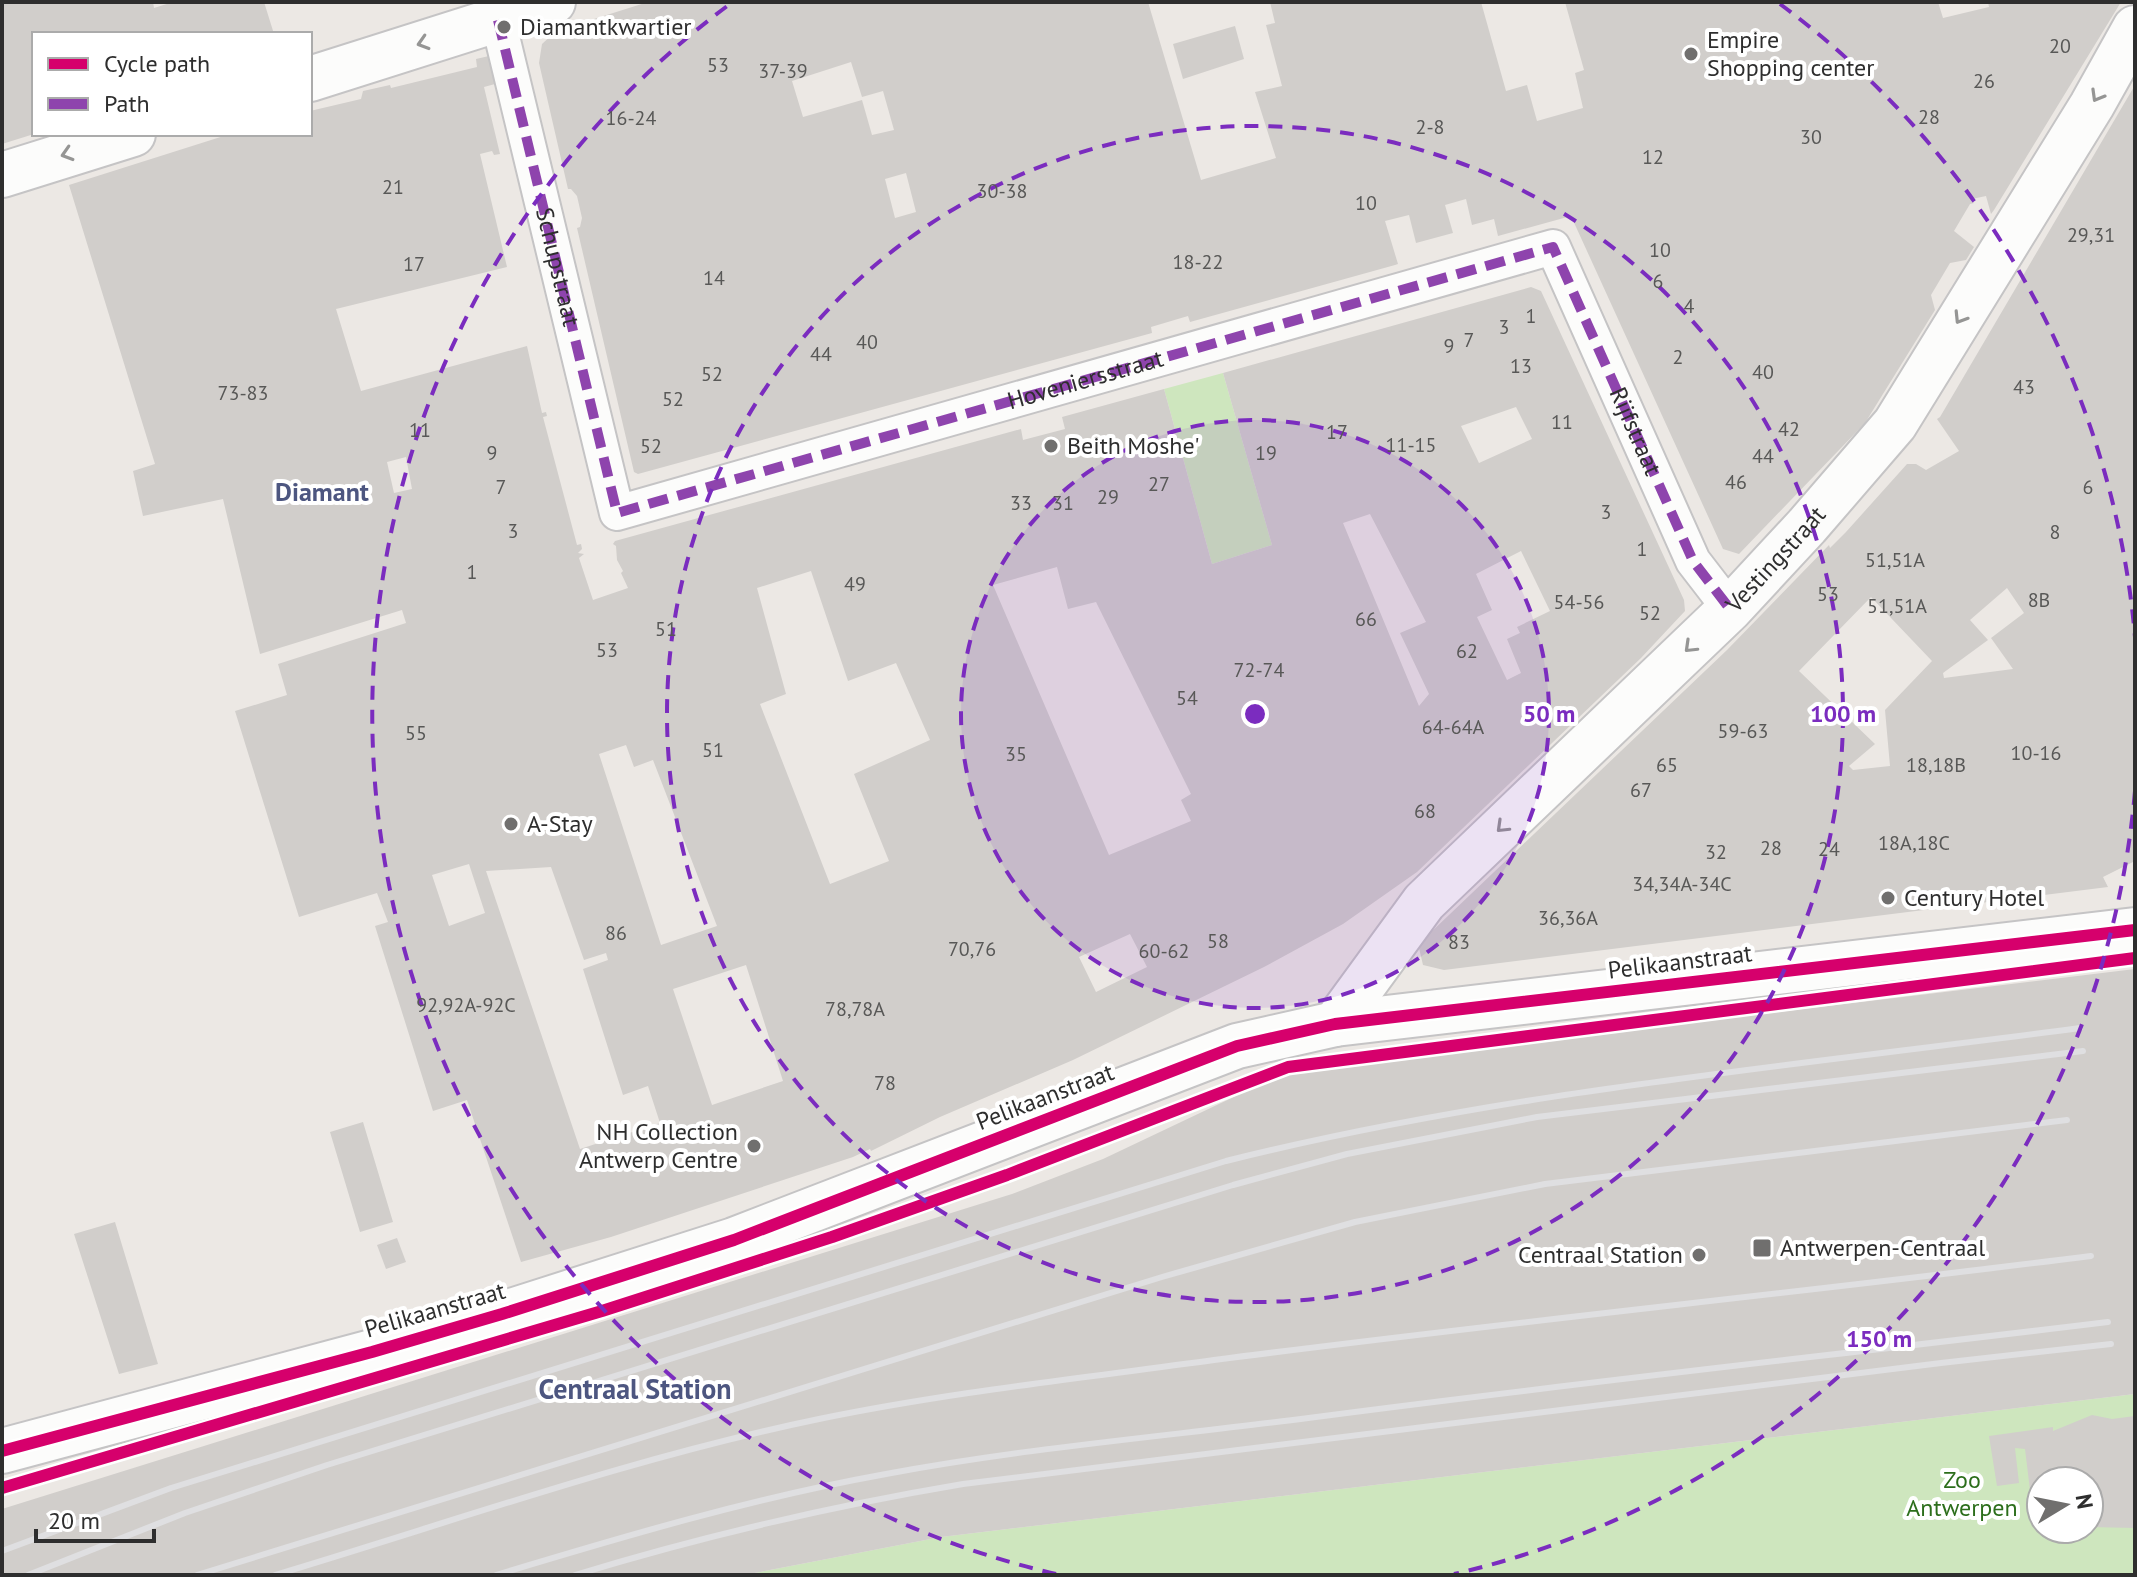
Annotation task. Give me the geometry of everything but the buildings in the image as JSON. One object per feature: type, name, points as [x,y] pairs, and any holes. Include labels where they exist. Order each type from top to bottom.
[{"type":"street","points":[[312,78],[496,11],[553,2]]},
{"type":"street","name":"Schupstraat","points":[[496,11],[617,513]]},
{"type":"street","name":"Vestingstraat","points":[[1335,1024],[1424,902],[1730,609],[1895,424],[2092,105],[2135,28]]},
{"type":"street","points":[[2,175],[127,136]]},
{"type":"street","name":"Hoveniersstraat","points":[[617,513],[1553,247]]},
{"type":"street","name":"Rijfstraat","points":[[1553,247],[1693,561],[1730,609]]},
{"type":"street","name":"Pelikaanstraat","points":[[2,1451],[372,1352],[734,1240],[1237,1046],[1335,1024],[2135,930]]},
{"type":"green space","points":[[1223,373],[1272,545],[1212,564],[1164,389]]},
{"type":"green space","name":"Zoo Antwerpen","points":[[2135,1394],[2135,1575],[744,1575],[941,1537]]},
{"type":"railway","points":[[2,1551],[171,1488],[1226,1161],[1331,1137],[1544,1098],[2080,1028]]},
{"type":"railway","points":[[28,1575],[185,1513],[327,1465],[1233,1185],[1347,1154],[1537,1117],[2083,1051]]},
{"type":"railway","points":[[197,1575],[1162,1277],[1355,1222],[1545,1184],[2067,1120]]},
{"type":"railway","points":[[275,1575],[613,1471],[750,1434],[868,1409],[1016,1386],[1324,1346],[2091,1256]]},
{"type":"railway","points":[[496,1575],[738,1506],[936,1465],[1496,1394],[2108,1322]]},
{"type":"railway","points":[[575,1575],[768,1523],[963,1484],[2111,1344]]},
{"type":"marked path","points":[[498,20],[617,513],[1553,247],[1693,561],[1730,609]]},
{"type":"cycle path","points":[[2,1451],[372,1352],[734,1240],[1237,1046],[1335,1024],[2135,930]]},
{"type":"cycle path","points":[[2,1488],[602,1311],[832,1237],[1007,1175],[1288,1067],[2135,958]]},
{"type":"place","name":"Diamantkwartier","points":[[504,27]]},
{"type":"place","name":"Empire Shopping center","points":[[1691,54]]},
{"type":"place","name":"Beith Moshe'","points":[[1051,446]]},
{"type":"place","name":"A-Stay","points":[[511,824]]},
{"type":"place","name":"Century Hotel","points":[[1888,898]]},
{"type":"place","name":"NH Collection Antwerp Centre","points":[[754,1146]]},
{"type":"place","name":"Antwerpen-Centraal","points":[[1762,1248]]},
{"type":"place","name":"Centraal Station","points":[[1699,1255]]},
{"type":"district","name":"Diamant","points":[[322,492]]},
{"type":"district","name":"Centraal Station","points":[[635,1389]]}]
